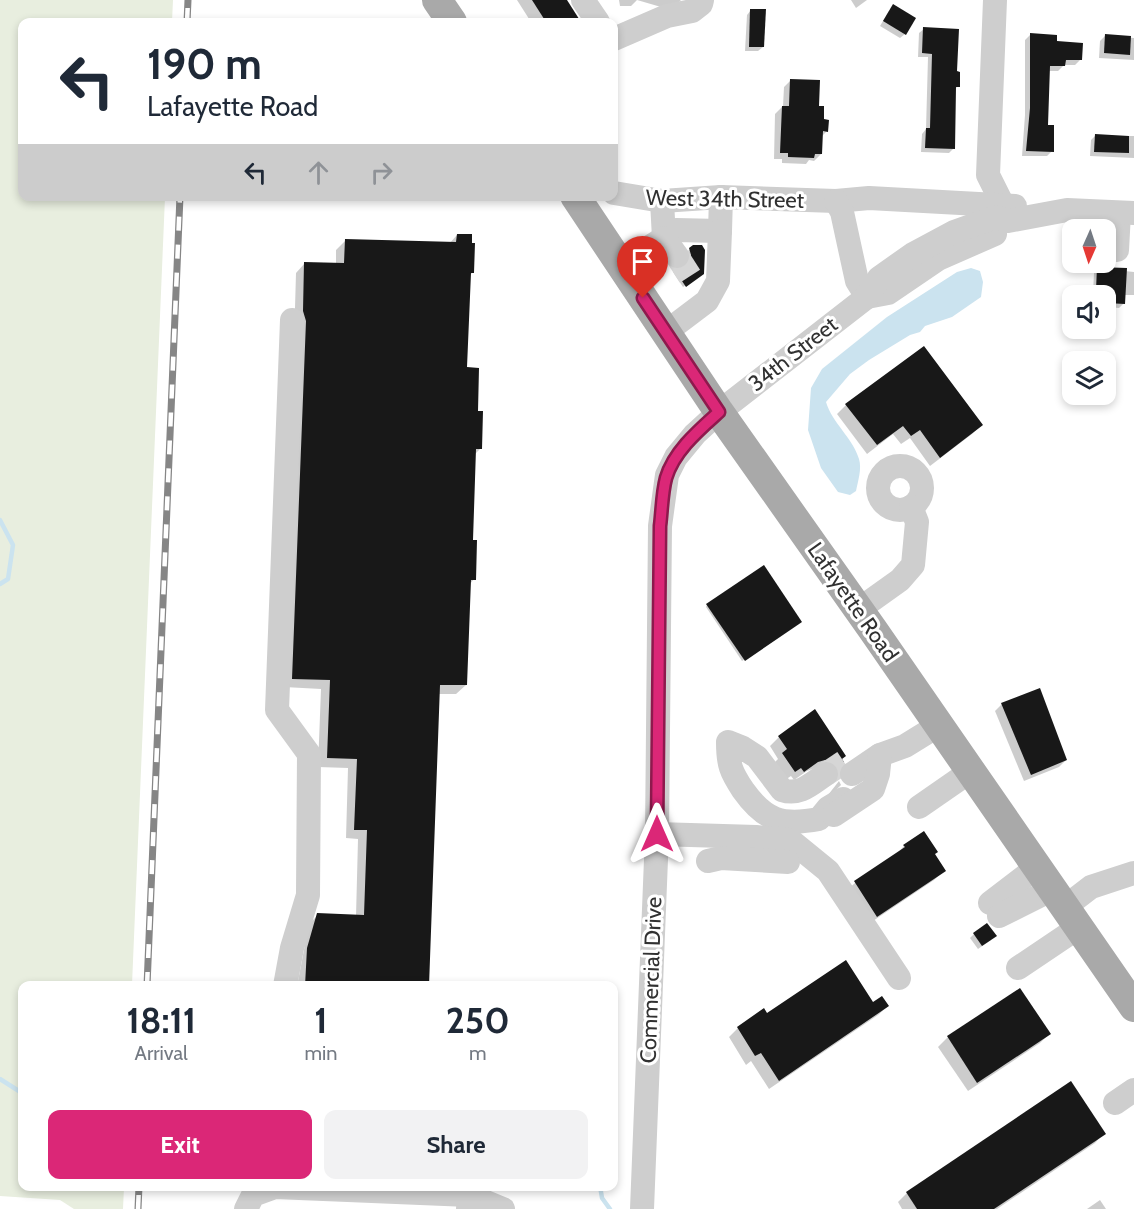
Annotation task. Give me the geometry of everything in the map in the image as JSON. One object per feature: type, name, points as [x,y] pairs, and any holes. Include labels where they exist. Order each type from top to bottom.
[{"type":"main road","points":[[436,0],[449,18]]},
{"type":"main road","name":"Lafayette Road","points":[[578,201],[719,412],[1134,1006]]},
{"type":"street","points":[[583,0],[595,18]]},
{"type":"street","points":[[618,37],[667,16],[692,11],[701,4],[702,0]]},
{"type":"street","points":[[966,203],[988,175],[994,0]]},
{"type":"street","points":[[836,201],[842,212],[857,281],[867,297],[888,293],[938,259],[998,233],[1006,213],[988,175]]},
{"type":"street","name":"West 34th Street","points":[[618,194],[662,201],[721,197],[836,201],[869,198],[966,203],[1006,213]]},
{"type":"street","points":[[666,332],[707,301],[718,281],[721,197]]},
{"type":"street","points":[[662,201],[670,247]]},
{"type":"street","points":[[1006,213],[1067,210],[1127,213],[1117,250]]},
{"type":"street","points":[[670,247],[676,230],[720,231]]},
{"type":"street","points":[[621,265],[670,247]]},
{"type":"street","points":[[693,281],[707,301]]},
{"type":"street","name":"34th Street","points":[[719,412],[867,297]]},
{"type":"street","points":[[286,981],[292,948],[308,895],[309,754],[277,710],[292,320]]},
{"type":"street","name":"Commercial Drive","points":[[642,1209],[657,834],[660,526],[667,475],[676,457],[695,434],[719,412]]},
{"type":"street","points":[[858,610],[900,580],[913,565],[917,522],[911,507]]},
{"type":"street","points":[[852,775],[873,789],[832,816],[794,822],[771,818],[755,806],[731,772],[730,746],[774,804],[789,808],[805,806],[852,775],[939,725]]},
{"type":"street","points":[[919,807],[971,771]]},
{"type":"street","points":[[819,819],[852,775]]},
{"type":"street","points":[[657,834],[790,840],[797,857]]},
{"type":"street","points":[[708,861],[721,858],[797,857],[828,871],[898,978]]},
{"type":"street","points":[[995,910],[1059,898],[1134,873]]},
{"type":"street","points":[[1018,968],[1059,898]]},
{"type":"street","points":[[246,1209],[252,1195],[263,1191]]},
{"type":"street","points":[[352,1191],[469,1197],[503,1209]]},
{"type":"green space","points":[[0,0],[173,0],[172,18],[18,18],[18,201],[165,201],[132,981],[18,981],[18,1191],[124,1191],[123,1209],[74,1209],[60,1200],[0,1196]]},
{"type":"water","points":[[971,268],[980,271],[983,282],[981,297],[952,317],[925,326],[920,332],[910,335],[869,360],[850,374],[826,402],[833,417],[856,451],[860,463],[856,491],[850,495],[838,492],[821,468],[808,430],[811,388],[822,369],[887,317],[957,272]]},
{"type":"building","points":[[532,0],[567,0],[578,18],[543,18]]},
{"type":"building","points":[[893,4],[916,18],[906,35],[883,21]]},
{"type":"building","points":[[750,9],[766,9],[764,47],[749,47]]},
{"type":"building","points":[[923,27],[959,29],[957,71],[960,72],[960,87],[956,87],[955,149],[925,148],[926,128],[930,128],[932,54],[922,53]]},
{"type":"building","points":[[1030,33],[1057,35],[1057,41],[1083,43],[1082,60],[1066,60],[1065,66],[1050,66],[1048,125],[1054,125],[1054,152],[1026,151],[1030,108]]},
{"type":"building","points":[[1105,34],[1131,36],[1130,55],[1104,53]]},
{"type":"building","points":[[790,79],[820,80],[819,106],[824,106],[824,119],[829,120],[828,132],[823,131],[822,154],[815,154],[814,158],[788,157],[788,153],[780,153],[782,106],[789,106]]},
{"type":"building","points":[[1095,134],[1129,136],[1129,153],[1094,152]]},
{"type":"building","points":[[457,234],[472,234],[472,243],[475,243],[474,273],[471,273],[467,367],[479,368],[478,411],[483,411],[482,449],[476,449],[473,540],[477,540],[476,580],[471,580],[467,685],[440,685],[429,981],[305,981],[307,948],[317,913],[364,915],[367,830],[354,830],[357,759],[327,758],[330,680],[292,679],[306,321],[303,311],[304,262],[344,263],[345,239],[456,242]]},
{"type":"building","points":[[693,245],[702,245],[705,250],[704,274],[686,287],[674,269],[685,268],[690,262],[689,248]]},
{"type":"building","points":[[1116,268],[1127,268],[1125,304],[1116,304],[1116,285],[1096,285],[1097,273],[1116,273]]},
{"type":"building","points":[[924,346],[983,425],[940,458],[920,430],[911,436],[903,426],[877,445],[845,404]]},
{"type":"building","points":[[764,565],[802,622],[745,661],[706,604]]},
{"type":"building","points":[[1040,688],[1067,760],[1031,775],[1001,703]]},
{"type":"building","points":[[815,709],[846,756],[842,759],[844,762],[839,769],[833,761],[825,760],[804,772],[801,768],[795,772],[782,753],[787,749],[778,736]]},
{"type":"building","points":[[924,831],[938,852],[935,854],[946,871],[877,917],[854,881],[905,847],[903,845]]},
{"type":"building","points":[[987,923],[997,936],[982,946],[973,933]]},
{"type":"building","points":[[846,960],[873,1002],[882,996],[889,1006],[779,1081],[761,1053],[755,1056],[737,1027],[764,1008],[767,1013]]},
{"type":"building","points":[[1020,988],[1051,1034],[977,1083],[947,1036]]},
{"type":"building","points":[[1071,1081],[1106,1134],[994,1209],[917,1209],[906,1192]]},
{"type":"waterway","points":[[0,520],[13,545],[8,579],[0,584]]},
{"type":"waterway","points":[[0,1079],[18,1090]]},
{"type":"waterway","points":[[601,1191],[602,1198],[610,1209]]},
{"type":"tunnel","points":[[677,256],[693,281]]},
{"type":"tunnel","points":[[826,774],[844,762]]},
{"type":"railway","points":[[187,18],[188,0]]},
{"type":"railway","points":[[147,981],[180,201]]},
{"type":"railway","points":[[138,1209],[139,1191]]},
{"type":"route","points":[[643,298],[719,412],[695,434],[676,457],[667,475],[664,490],[660,526],[657,834]]}]
